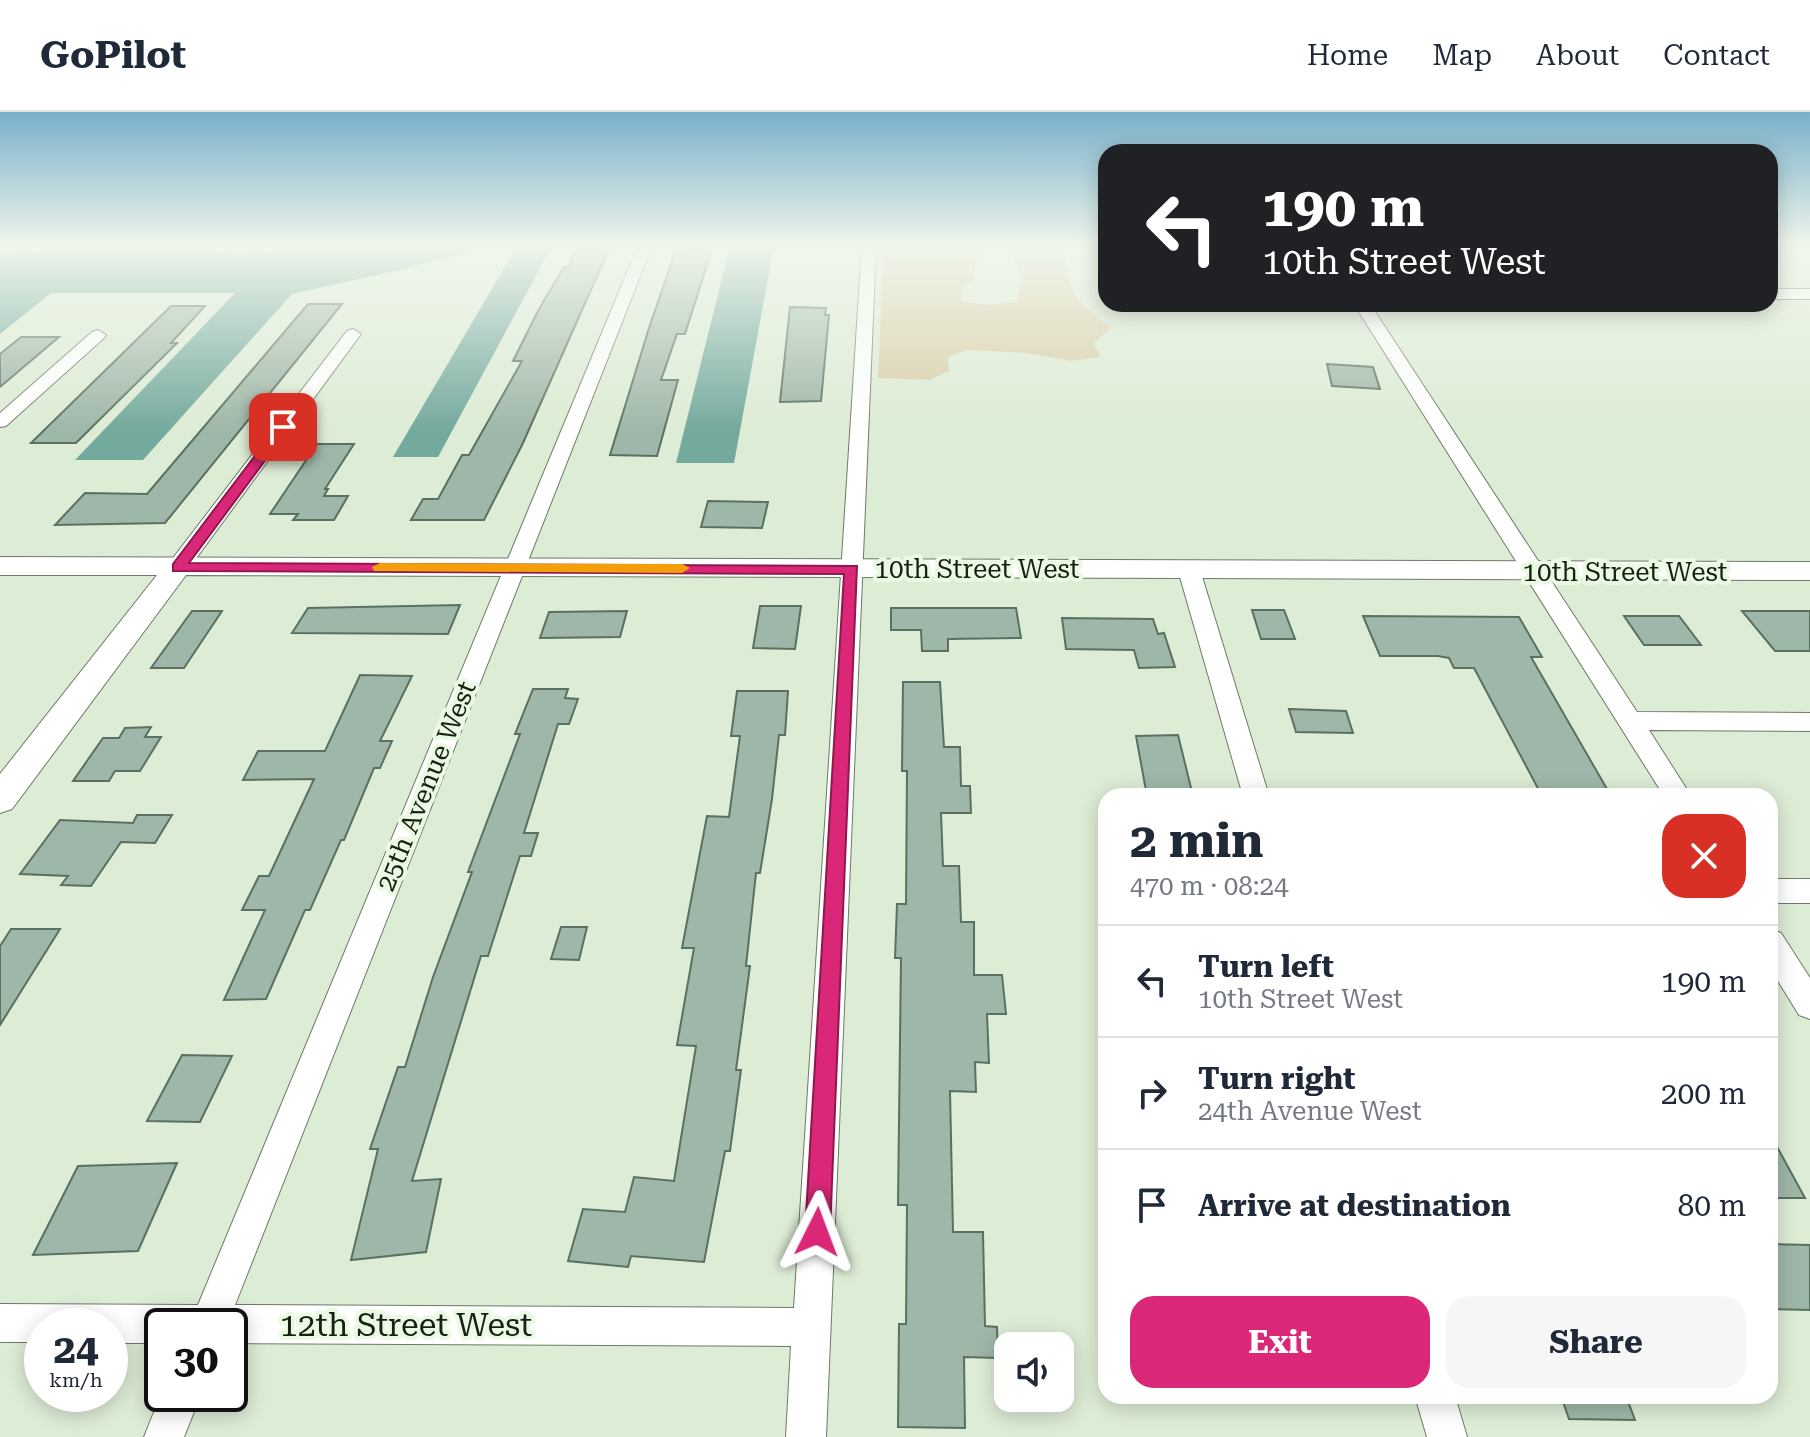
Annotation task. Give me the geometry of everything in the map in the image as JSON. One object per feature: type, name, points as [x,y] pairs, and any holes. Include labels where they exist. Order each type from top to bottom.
[{"type":"street","name":"25th Avenue West","points":[[216,1308],[620,308]]},
{"type":"street","points":[[806,1437],[866,308]]},
{"type":"street","points":[[1367,312],[1673,788]]},
{"type":"street","points":[[0,799],[353,334]]},
{"type":"street","points":[[0,422],[98,335]]},
{"type":"street","name":"10th Street West","points":[[0,566],[1810,571]]},
{"type":"street","points":[[1189,570],[1254,788]]},
{"type":"street","points":[[1630,721],[1810,722]]},
{"type":"street","points":[[1778,891],[1810,891]]},
{"type":"street","points":[[1778,955],[1810,1005]]},
{"type":"street","name":"12th Street West","points":[[0,1323],[144,1324]]},
{"type":"street","name":"12th Street West","points":[[248,1325],[812,1327]]},
{"type":"street","points":[[1437,1404],[1447,1437]]},
{"type":"street","points":[[164,1437],[174,1412]]},
{"type":"shaded area","points":[[881,308],[1086,308],[1112,328],[1093,343],[1101,357],[1071,361],[1027,353],[967,350],[948,357],[949,371],[929,380],[878,378]]},
{"type":"water","points":[[0,308],[33,308],[0,334]]},
{"type":"water","points":[[221,308],[280,308],[143,460],[75,460]]},
{"type":"water","points":[[481,308],[519,308],[438,457],[393,457]]},
{"type":"water","points":[[715,308],[763,308],[734,463],[676,463]]},
{"type":"building","points":[[169,308],[203,308],[171,343],[177,343],[76,443],[31,443]]},
{"type":"building","points":[[305,308],[339,308],[165,523],[55,525],[85,493],[147,494]]},
{"type":"building","points":[[583,308],[523,443],[484,520],[411,520],[423,499],[438,499],[462,455],[469,455],[522,361],[513,361],[539,309]]},
{"type":"building","points":[[656,308],[693,308],[685,334],[677,334],[661,380],[678,380],[657,456],[610,455]]},
{"type":"building","points":[[790,308],[826,308],[825,315],[829,315],[821,401],[780,402]]},
{"type":"building","points":[[21,337],[59,337],[0,387],[0,354]]},
{"type":"building","points":[[1327,364],[1373,367],[1380,389],[1332,386]]},
{"type":"building","points":[[317,444],[354,444],[325,489],[328,489],[324,496],[348,496],[334,520],[293,520],[298,514],[270,514]]},
{"type":"building","points":[[708,501],[768,502],[762,528],[701,527]]},
{"type":"building","points":[[460,605],[448,634],[292,633],[308,608]]},
{"type":"building","points":[[760,606],[801,606],[795,649],[753,648]]},
{"type":"building","points":[[891,608],[1016,608],[1021,638],[948,639],[948,651],[922,651],[921,630],[891,630]]},
{"type":"building","points":[[1252,610],[1284,610],[1295,639],[1261,639]]},
{"type":"building","points":[[192,611],[222,611],[184,668],[151,668]]},
{"type":"building","points":[[627,611],[620,637],[540,638],[549,612]]},
{"type":"building","points":[[1742,611],[1810,611],[1810,651],[1775,651]]},
{"type":"building","points":[[1363,616],[1519,617],[1542,657],[1531,657],[1606,788],[1538,788],[1474,668],[1454,668],[1449,658],[1438,656],[1380,656]]},
{"type":"building","points":[[1624,616],[1679,616],[1701,645],[1644,645]]},
{"type":"building","points":[[1062,618],[1153,619],[1158,634],[1164,633],[1175,667],[1139,668],[1134,650],[1066,649]]},
{"type":"building","points":[[360,675],[412,676],[380,741],[392,741],[380,768],[374,768],[344,840],[341,840],[310,910],[305,910],[266,999],[224,1000],[265,910],[242,910],[259,876],[269,876],[314,779],[243,780],[258,751],[325,751]]},
{"type":"building","points":[[903,682],[940,682],[944,747],[960,747],[961,786],[970,786],[971,813],[941,813],[943,866],[959,866],[961,922],[974,922],[974,975],[1002,975],[1006,1014],[987,1014],[989,1063],[975,1062],[976,1092],[950,1091],[953,1232],[983,1232],[985,1326],[997,1327],[997,1332],[994,1332],[994,1358],[964,1357],[965,1428],[898,1427],[899,1324],[906,1324],[907,1205],[898,1205],[901,958],[895,958],[897,904],[906,904],[907,771],[902,771]]},
{"type":"building","points":[[533,689],[568,689],[565,698],[578,699],[569,724],[558,724],[524,833],[538,833],[531,856],[520,856],[488,956],[481,956],[412,1181],[441,1179],[426,1252],[351,1260],[378,1149],[370,1149],[398,1067],[405,1067],[433,977],[472,872],[468,872],[520,734],[515,734]]},
{"type":"building","points":[[737,691],[788,691],[785,735],[779,735],[760,873],[756,873],[746,966],[750,966],[736,1070],[741,1070],[730,1151],[725,1151],[704,1262],[631,1256],[628,1267],[568,1261],[583,1209],[625,1212],[634,1177],[674,1181],[696,1046],[677,1045],[694,948],[682,948],[707,816],[729,817],[740,736],[731,736]]},
{"type":"building","points":[[1289,709],[1346,711],[1353,733],[1296,732]]},
{"type":"building","points":[[151,727],[145,737],[161,737],[140,771],[115,771],[109,781],[73,781],[103,738],[119,738],[125,728]]},
{"type":"building","points":[[1178,735],[1191,788],[1146,788],[1136,736]]},
{"type":"building","points":[[137,815],[172,815],[155,843],[121,842],[91,886],[61,885],[68,876],[20,874],[60,820],[133,823]]},
{"type":"building","points":[[561,927],[587,927],[579,960],[551,959]]},
{"type":"building","points":[[11,929],[60,929],[0,1025],[0,946]]},
{"type":"building","points":[[182,1055],[232,1056],[200,1122],[147,1121]]},
{"type":"building","points":[[1778,1149],[1805,1198],[1778,1198]]},
{"type":"building","points":[[177,1163],[138,1251],[33,1255],[78,1166]]},
{"type":"building","points":[[1778,1244],[1810,1245],[1810,1310],[1778,1309]]},
{"type":"building","points":[[1564,1404],[1629,1404],[1635,1420],[1569,1419]]},
{"type":"slow traffic","points":[[380,567],[682,568]]},
{"type":"route","points":[[283,427],[178,567],[851,569],[817,1232]]}]
